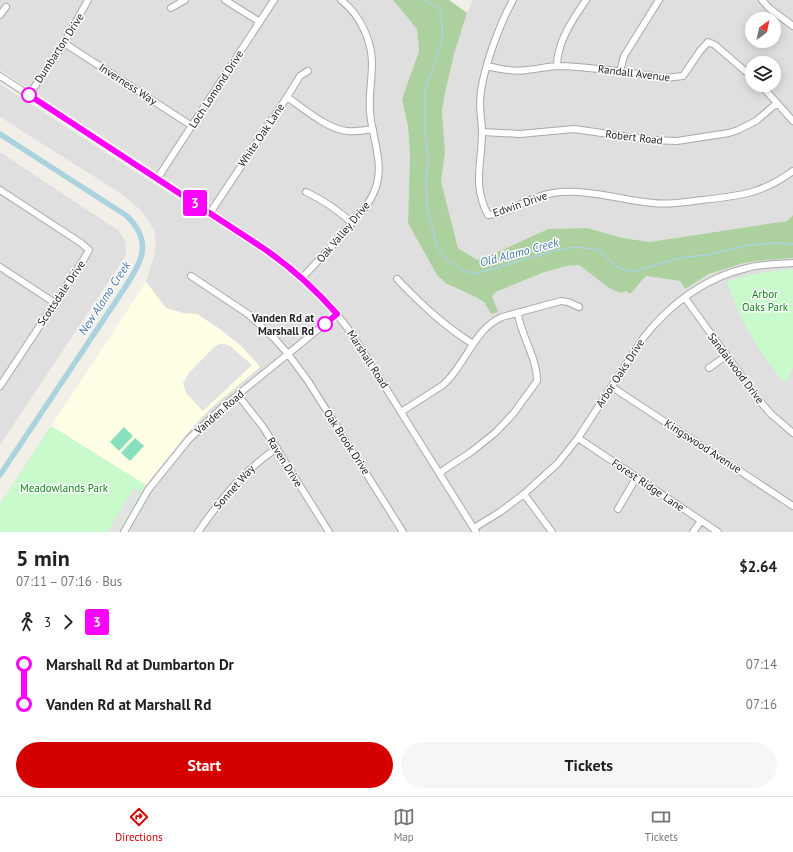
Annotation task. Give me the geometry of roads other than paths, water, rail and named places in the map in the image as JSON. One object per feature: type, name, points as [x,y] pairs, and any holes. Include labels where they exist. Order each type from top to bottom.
[{"type":"street","name":"Dumbarton Drive","points":[[29,95],[64,43],[88,0]]},
{"type":"street","points":[[171,8],[185,0]]},
{"type":"street","points":[[225,0],[260,22]]},
{"type":"street","name":"Loch Lomond Drive","points":[[157,179],[274,0]]},
{"type":"street","name":"Oak Valley Drive","points":[[302,278],[369,203],[378,180],[379,165],[370,111],[372,62],[369,43],[362,25],[354,13],[342,0]]},
{"type":"street","points":[[557,66],[557,59],[564,37],[586,0]]},
{"type":"street","points":[[620,72],[624,56],[659,0]]},
{"type":"street","points":[[763,0],[769,8],[793,26]]},
{"type":"street","name":"Edwin Drive","points":[[511,1],[487,66],[480,104],[482,132],[478,181],[481,200],[488,215],[504,212],[531,199],[552,193],[576,192],[654,203],[673,204],[745,195],[770,186],[793,172]]},
{"type":"street","points":[[0,15],[6,7]]},
{"type":"street","name":"Randall Avenue","points":[[487,66],[524,71],[557,66],[598,68],[665,78],[683,76],[708,42],[715,45],[745,71]]},
{"type":"street","name":"Inverness Way","points":[[64,43],[192,126]]},
{"type":"street","points":[[286,97],[300,76],[308,71]]},
{"type":"street","name":"Marshall Road","points":[[0,76],[275,256],[314,288],[337,314],[362,348],[475,530]]},
{"type":"street","points":[[767,92],[793,121]]},
{"type":"street","name":"White Oak Lane","points":[[210,213],[286,97],[329,125],[338,129],[348,131],[373,129]]},
{"type":"street","name":"Robert Road","points":[[482,132],[520,134],[574,129],[650,140],[677,141],[738,130],[756,121],[776,103]]},
{"type":"street","name":"Scottsdale Drive","points":[[0,190],[81,243],[89,250],[0,386]]},
{"type":"street","points":[[306,192],[324,201],[352,223]]},
{"type":"street","name":"Arbor Oaks Drive","points":[[475,530],[524,494],[558,463],[578,438],[644,337],[654,324],[675,304],[703,285],[727,274],[747,268],[793,263]]},
{"type":"street","points":[[0,267],[55,303]]},
{"type":"street","name":"Oak Brook Drive","points":[[191,276],[248,314],[269,333],[288,354],[308,381],[403,532]]},
{"type":"street","points":[[397,279],[428,311],[447,327],[473,344]]},
{"type":"street","name":"Sandalwood Drive","points":[[685,298],[759,400],[771,414],[793,433]]},
{"type":"street","points":[[401,412],[443,385],[453,375],[487,325],[493,321],[561,301],[580,307]]},
{"type":"street","name":"Vanden Road","points":[[124,532],[148,490],[170,460],[189,439],[238,395],[337,314]]},
{"type":"street","points":[[439,473],[471,452],[495,433],[513,414],[537,381],[530,350],[519,322],[518,314]]},
{"type":"street","points":[[709,368],[726,356]]},
{"type":"street","name":"Kingswood Avenue","points":[[612,387],[793,506]]},
{"type":"street","name":"Raven Drive","points":[[238,395],[263,426],[329,532]]},
{"type":"street","name":"Forest Ridge Lane","points":[[578,438],[718,532]]},
{"type":"street","name":"Sonnet Way","points":[[198,532],[223,497],[241,476],[259,460],[276,448]]},
{"type":"street","points":[[618,509],[636,478]]},
{"type":"street","points":[[524,494],[552,532]]},
{"type":"street","points":[[693,532],[701,520]]},
{"type":"waterway","name":"Old Alamo Creek","points":[[424,0],[440,9],[442,24],[442,38],[439,51],[425,89],[425,132],[428,158],[426,183],[427,207],[437,247],[446,259],[462,270],[474,274],[557,250],[578,247],[598,250],[617,267],[633,272],[679,258],[707,255],[748,245],[778,243],[793,244]]},
{"type":"waterway","name":"New Alamo Creek","points":[[0,134],[127,216],[140,235],[142,244],[140,261],[124,289],[0,475]]},
{"type":"place","name":"Vanden Rd at Marshall Rd","points":[[325,324]]},
{"type":"park label","name":"Arbor Oaks Park","points":[[765,300]]},
{"type":"park label","name":"Meadowlands Park","points":[[64,488]]}]
